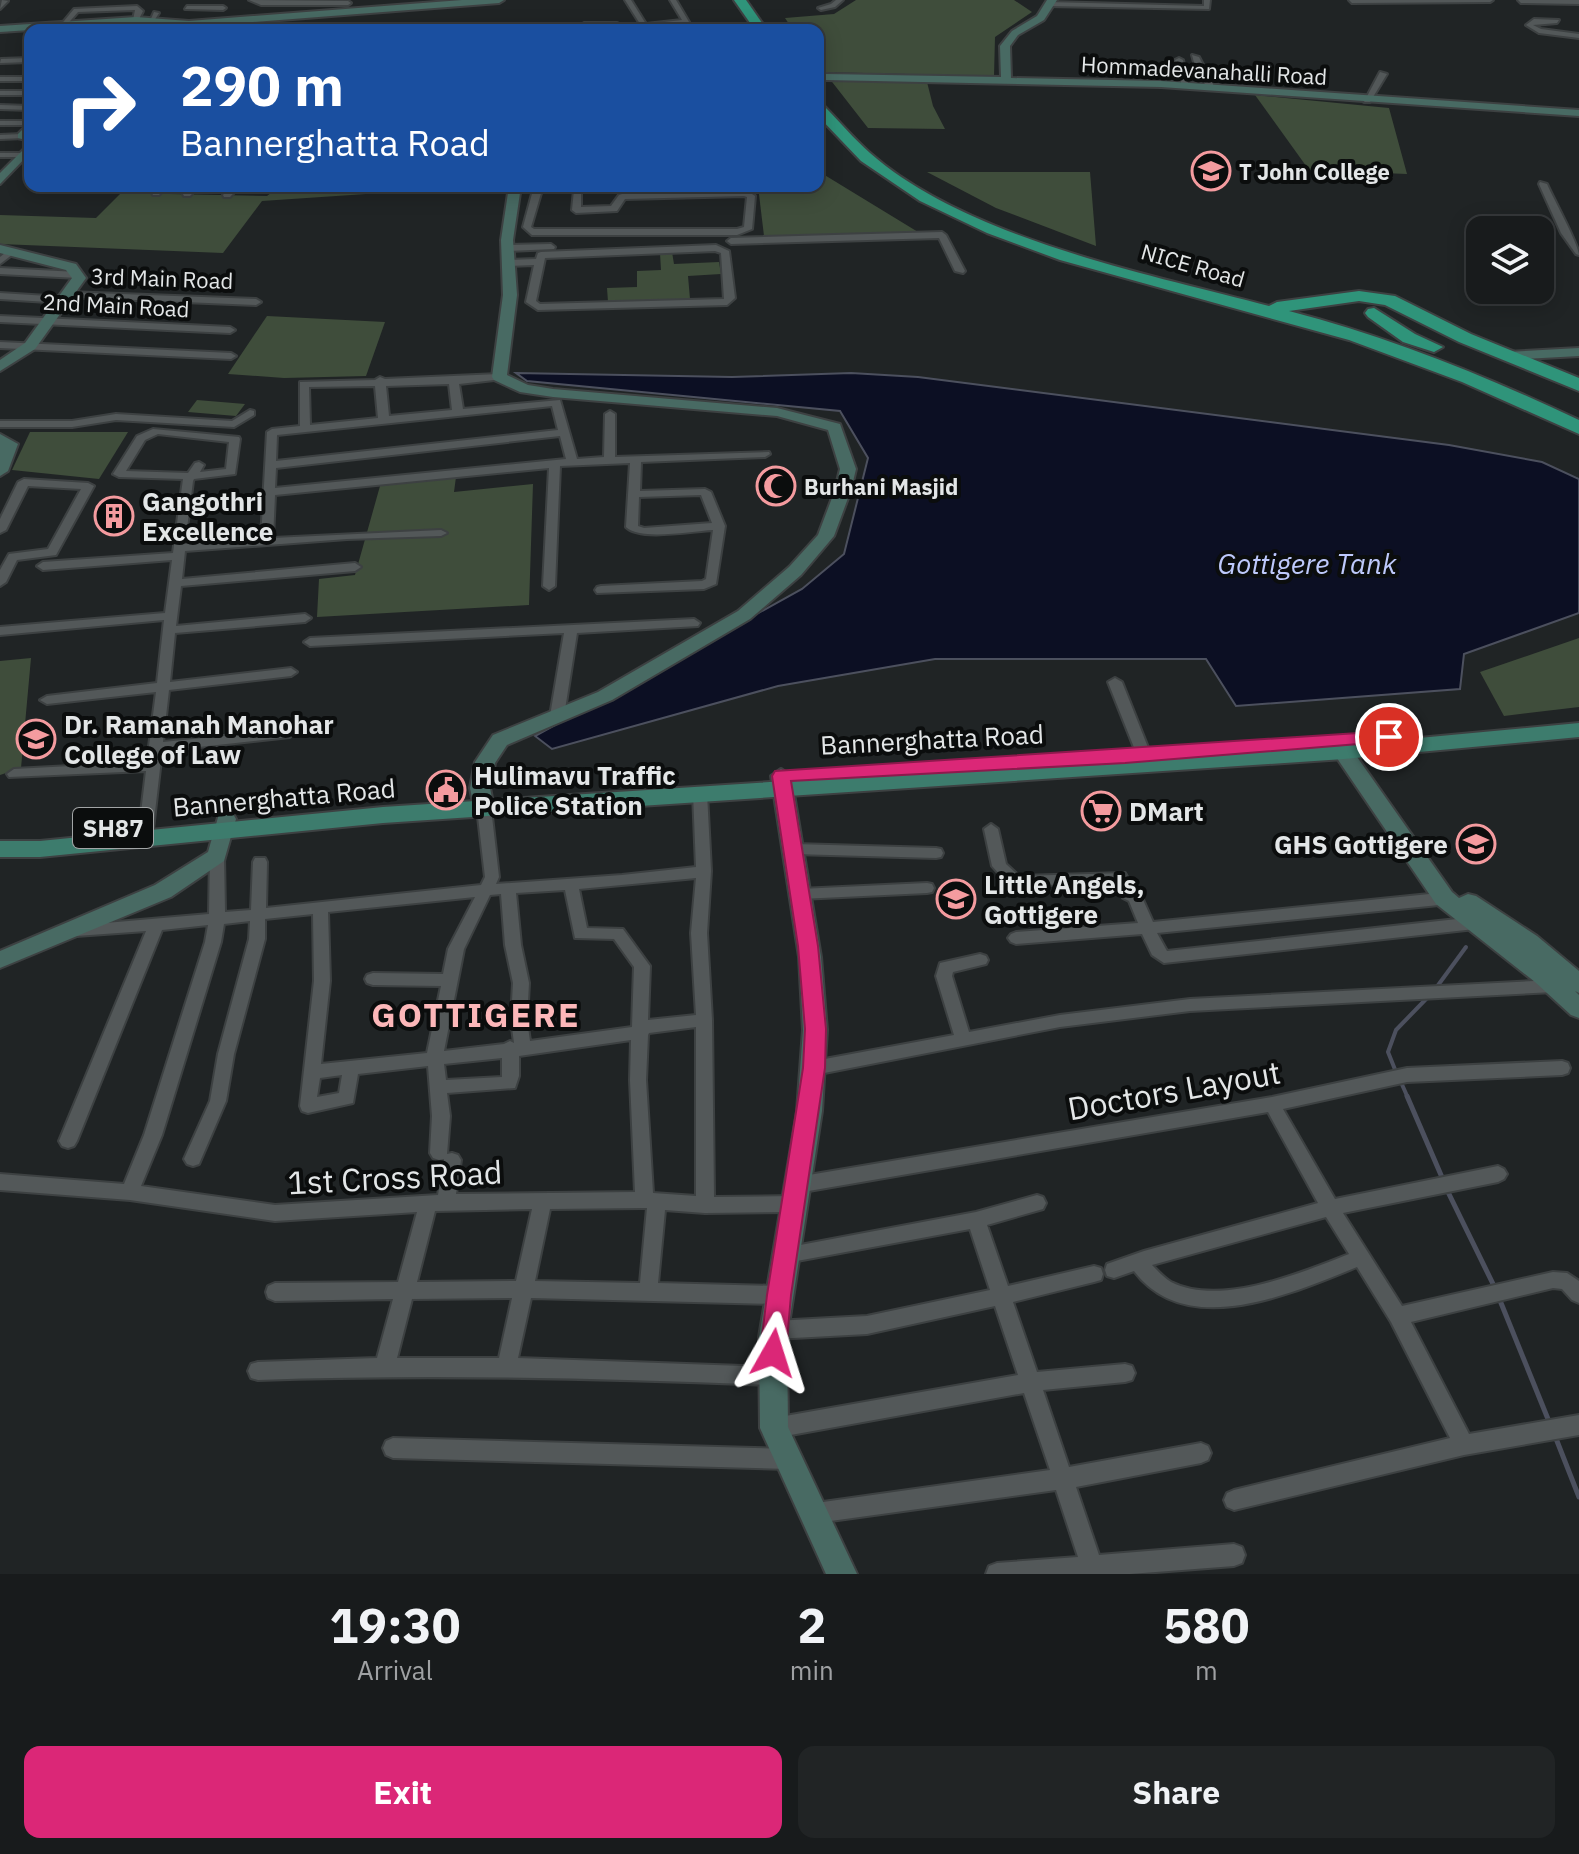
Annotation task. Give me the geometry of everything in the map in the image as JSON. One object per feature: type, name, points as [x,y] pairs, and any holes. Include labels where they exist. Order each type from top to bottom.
[{"type":"highway","points":[[740,0],[757,24]]},
{"type":"highway","name":"NICE Road","points":[[824,115],[842,137],[873,164],[910,188],[970,218],[1085,260],[1354,335],[1484,384],[1579,428]]},
{"type":"highway","name":"NICE Road","points":[[844,161],[911,205],[987,240],[1059,265],[1290,331],[1404,368],[1474,396],[1579,447]]},
{"type":"highway","points":[[1254,307],[1296,307],[1374,297],[1402,305],[1465,338],[1579,385]]},
{"type":"highway","points":[[1354,335],[1336,322],[1335,314],[1346,310],[1374,313],[1579,395]]},
{"type":"highway","points":[[1374,313],[1409,338],[1579,404]]},
{"type":"main road","name":"Bannerghatta Road","points":[[0,834],[146,831],[1144,755],[1340,747],[1579,721]]},
{"type":"main road","name":"Bannerghatta Road","points":[[483,803],[700,793],[782,782],[1579,730]]},
{"type":"main road","name":"Bannerghatta Road","points":[[0,849],[40,849],[146,831]]},
{"type":"street","points":[[189,4],[209,5],[211,0]]},
{"type":"street","points":[[252,0],[348,3]]},
{"type":"street","points":[[175,24],[499,0]]},
{"type":"street","points":[[628,0],[643,24]]},
{"type":"street","points":[[665,24],[686,22],[673,0]]},
{"type":"street","points":[[821,8],[833,6],[840,0]]},
{"type":"street","points":[[1006,80],[1005,46],[1015,33],[1041,18],[1050,2],[1207,8],[1207,0]]},
{"type":"street","points":[[1352,0],[1490,0]]},
{"type":"street","points":[[1352,0],[1360,10]]},
{"type":"street","points":[[1521,1],[1577,1]]},
{"type":"street","points":[[250,20],[262,2]]},
{"type":"street","points":[[189,4],[223,8]]},
{"type":"street","points":[[184,23],[189,4]]},
{"type":"street","points":[[110,24],[147,21]]},
{"type":"street","points":[[222,24],[226,21]]},
{"type":"street","points":[[1557,21],[1534,21],[1529,25],[1539,31],[1579,36]]},
{"type":"street","points":[[2,31],[24,30]]},
{"type":"street","points":[[1195,57],[1197,68],[1211,88]]},
{"type":"street","points":[[1,61],[24,60]]},
{"type":"street","points":[[1179,60],[1186,86]]},
{"type":"street","points":[[1367,100],[1383,74]]},
{"type":"street","name":"Hommadevanahalli Road","points":[[826,77],[1186,86],[1579,113]]},
{"type":"street","points":[[0,79],[24,79]]},
{"type":"street","points":[[0,93],[24,93]]},
{"type":"street","points":[[0,107],[24,108]]},
{"type":"street","points":[[0,123],[24,124]]},
{"type":"street","points":[[0,137],[24,143]]},
{"type":"street","points":[[0,155],[24,145]]},
{"type":"street","points":[[1,178],[24,147]]},
{"type":"street","points":[[1543,184],[1579,252]]},
{"type":"street","points":[[227,195],[230,192]]},
{"type":"street","points":[[499,377],[510,295],[507,252],[511,192]]},
{"type":"street","points":[[536,192],[527,229],[532,232],[747,231],[751,196],[743,193],[622,197],[614,209],[576,210]]},
{"type":"street","points":[[570,232],[579,192]]},
{"type":"street","points":[[592,232],[596,210]]},
{"type":"street","points":[[507,252],[687,232]]},
{"type":"street","points":[[507,252],[942,235],[960,271]]},
{"type":"street","points":[[507,252],[540,258],[721,248],[725,251],[730,298],[723,303],[534,307],[531,302],[540,258]]},
{"type":"street","points":[[0,261],[7,250],[71,267],[78,275]]},
{"type":"street","points":[[0,271],[78,275]]},
{"type":"street","points":[[0,367],[30,346],[78,275]]},
{"type":"street","name":"3rd Main Road","points":[[0,296],[256,302]]},
{"type":"street","name":"2nd Main Road","points":[[0,319],[230,330]]},
{"type":"street","points":[[137,351],[155,327]]},
{"type":"street","points":[[0,345],[231,356]]},
{"type":"street","points":[[1507,356],[1579,352]]},
{"type":"street","points":[[305,429],[304,384],[380,380],[454,382],[499,377],[525,389],[553,393],[777,412],[816,420],[835,427],[846,454],[848,469],[826,536],[795,571],[744,615],[605,696],[500,740],[485,762],[480,788],[492,877],[456,949],[435,1056],[445,1157],[437,1203],[405,1291],[385,1366]]},
{"type":"street","points":[[380,380],[384,421]]},
{"type":"street","points":[[454,382],[458,413]]},
{"type":"street","points":[[267,541],[272,432],[556,402],[572,462]]},
{"type":"street","points":[[0,424],[66,425],[116,417],[231,424],[238,423],[250,413]]},
{"type":"street","points":[[609,460],[610,414]]},
{"type":"street","points":[[153,432],[235,439],[231,472],[194,470],[124,476],[119,472],[141,438],[153,432]]},
{"type":"street","points":[[271,465],[565,432]]},
{"type":"street","points":[[0,439],[10,444],[0,471]]},
{"type":"street","points":[[271,492],[572,462],[765,454]]},
{"type":"street","points":[[636,459],[632,527],[636,530],[719,526]]},
{"type":"street","points":[[549,586],[555,464]]},
{"type":"street","points":[[146,831],[187,481],[194,470]]},
{"type":"street","points":[[0,530],[26,481],[88,486],[52,552],[13,557],[0,582]]},
{"type":"street","points":[[601,590],[709,584],[712,581],[719,526],[705,492],[636,494]]},
{"type":"street","points":[[0,501],[14,501]]},
{"type":"street","points":[[43,566],[267,541],[441,533]]},
{"type":"street","points":[[175,583],[355,567]]},
{"type":"street","points":[[0,631],[305,618]]},
{"type":"street","points":[[310,642],[694,623]]},
{"type":"street","points":[[557,716],[571,631]]},
{"type":"street","points":[[47,700],[291,672]]},
{"type":"street","points":[[1115,682],[1144,755]]},
{"type":"street","points":[[155,747],[285,734]]},
{"type":"street","points":[[1340,747],[1408,849],[1446,892],[1475,923],[1579,1009]]},
{"type":"street","points":[[14,774],[153,766]]},
{"type":"street","points":[[782,782],[813,989],[814,1068],[775,1330],[771,1376],[774,1428],[842,1574]]},
{"type":"street","points":[[700,793],[704,871],[699,933],[704,1020],[705,1205]]},
{"type":"street","points":[[130,1192],[153,1135],[217,918],[217,856],[225,824]]},
{"type":"street","points":[[991,829],[999,866],[1015,882],[1025,884],[1118,876],[1128,894],[1135,897],[1157,951],[1164,957],[1475,923]]},
{"type":"street","points":[[794,849],[936,853]]},
{"type":"street","points":[[0,960],[163,891],[217,856]]},
{"type":"street","points":[[193,1159],[218,1101],[226,1054],[257,939],[260,862]]},
{"type":"street","points":[[75,930],[156,926],[488,890],[704,871]]},
{"type":"street","points":[[571,884],[580,934],[618,933],[642,966],[638,1080],[650,1201],[648,1292]]},
{"type":"street","points":[[800,894],[927,888]]},
{"type":"street","points":[[439,1087],[509,1083],[516,1048],[521,983],[513,945],[508,890]]},
{"type":"street","points":[[1016,938],[1147,928],[1446,892],[1529,942],[1579,984]]},
{"type":"street","points":[[320,907],[322,981],[308,1106],[347,1098],[351,1067]]},
{"type":"street","points":[[68,1141],[156,926]]},
{"type":"street","points":[[964,1041],[944,976],[946,967],[980,960]]},
{"type":"street","points":[[373,979],[450,980]]},
{"type":"street","points":[[814,1068],[1060,1021],[1190,1005],[1554,986]]},
{"type":"street","points":[[311,1072],[516,1048],[704,1020]]},
{"type":"street","name":"Doctors Layout","points":[[796,1194],[1272,1104],[1397,1076],[1562,1068]]},
{"type":"street","points":[[1272,1104],[1330,1208],[1398,1316],[1464,1445]]},
{"type":"street","points":[[1114,1270],[1330,1208],[1498,1174]]},
{"type":"street","name":"1st Cross Road","points":[[0,1182],[130,1192],[275,1213],[437,1203],[543,1201],[650,1201],[705,1205],[796,1194]]},
{"type":"street","points":[[507,1366],[543,1201]]},
{"type":"street","points":[[786,1255],[976,1220],[1037,1203]]},
{"type":"street","points":[[976,1220],[1092,1566]]},
{"type":"street","points":[[1144,1259],[1142,1267],[1150,1279],[1190,1298],[1262,1294],[1361,1257]]},
{"type":"street","points":[[775,1330],[867,1325],[1094,1274]]},
{"type":"street","points":[[1398,1316],[1553,1280],[1567,1281],[1579,1294]]},
{"type":"street","points":[[275,1292],[525,1289],[779,1295]]},
{"type":"street","points":[[258,1371],[385,1366],[507,1366],[771,1376]]},
{"type":"street","points":[[774,1428],[1031,1382],[1125,1373]]},
{"type":"street","points":[[1234,1500],[1464,1445],[1579,1425]]},
{"type":"street","points":[[393,1448],[789,1459]]},
{"type":"street","points":[[816,1513],[1062,1479],[1201,1453]]},
{"type":"street","points":[[997,1574],[1234,1555]]},
{"type":"green space","points":[[856,0],[1014,0],[1032,12],[995,37],[994,76],[824,72],[824,24],[789,24],[785,18],[834,14]]},
{"type":"green space","points":[[829,78],[927,82],[933,106],[945,129],[868,128]]},
{"type":"green space","points":[[1255,95],[1389,108],[1407,174],[1309,170]]},
{"type":"green space","points":[[927,172],[1090,172],[1096,246],[996,208]]},
{"type":"green space","points":[[824,175],[918,232],[764,236],[759,192],[824,192]]},
{"type":"green space","points":[[272,192],[396,192],[262,201],[223,253],[0,244],[0,215],[96,218],[121,193],[267,196]]},
{"type":"green space","points":[[591,192],[687,192],[687,193]]},
{"type":"green space","points":[[672,252],[674,264],[719,262],[721,274],[688,276],[690,299],[608,302],[607,288],[637,287],[637,271],[661,270],[660,253]]},
{"type":"green space","points":[[267,316],[385,322],[366,376],[284,378],[228,374]]},
{"type":"green space","points":[[197,400],[245,404],[236,416],[188,412]]},
{"type":"green space","points":[[30,432],[128,432],[99,479],[12,470]]},
{"type":"green space","points":[[456,477],[454,492],[533,484],[529,605],[317,617],[319,579],[355,575],[380,486]]},
{"type":"green space","points":[[1579,638],[1579,707],[1504,716],[1480,672]]},
{"type":"green space","points":[[31,658],[21,768],[0,775],[0,661]]},
{"type":"water","name":"Gottigere Tank","points":[[516,373],[732,377],[851,373],[918,377],[1449,445],[1542,462],[1579,479],[1579,613],[1464,654],[1460,689],[1236,706],[1206,659],[935,659],[778,686],[552,749],[535,736],[802,589],[844,554],[868,458],[840,411],[527,381]]},
{"type":"waterway","points":[[1436,988],[1466,947]]},
{"type":"waterway","points":[[1396,1072],[1388,1052],[1396,1030],[1428,997]]},
{"type":"waterway","points":[[1400,1080],[1408,1098]]},
{"type":"waterway","points":[[1407,1096],[1444,1182]]},
{"type":"waterway","points":[[1447,1190],[1496,1290]]},
{"type":"waterway","points":[[1499,1298],[1550,1424]]},
{"type":"waterway","points":[[1555,1436],[1579,1497]]},
{"type":"place","name":"T John College","points":[[1211,171]]},
{"type":"place","name":"Burhani Masjid","points":[[776,486]]},
{"type":"place","name":"Gangothri Excellence","points":[[114,516]]},
{"type":"place","name":"Dr. Ramanah Manohar College of Law","points":[[36,739]]},
{"type":"place","name":"Hulimavu Traffic Police Station","points":[[446,790]]},
{"type":"place","name":"DMart","points":[[1101,811]]},
{"type":"place","name":"GHS Gottigere","points":[[1476,844]]},
{"type":"place","name":"Little Angels, Gottigere","points":[[956,899]]},
{"type":"district","name":"GOTTIGERE","points":[[476,1014]]},
{"type":"route","points":[[773,1353],[814,1068],[816,1029],[808,946],[781,776],[1125,757],[1389,737]]}]
